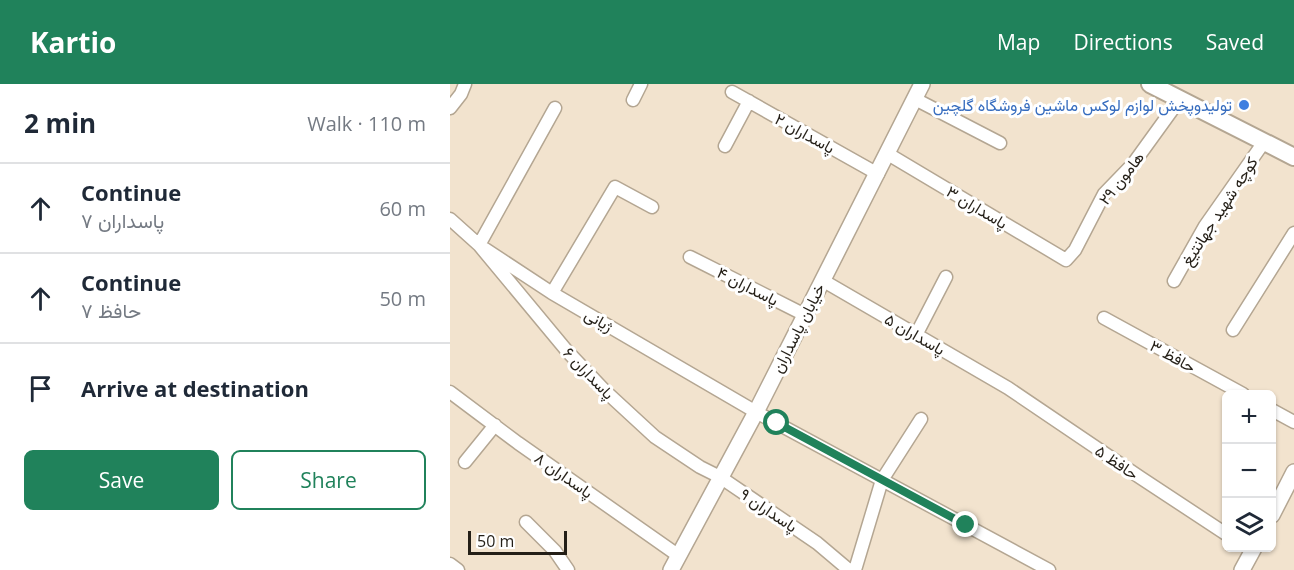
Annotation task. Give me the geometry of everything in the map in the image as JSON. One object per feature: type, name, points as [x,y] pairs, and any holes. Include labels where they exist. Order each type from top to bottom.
[{"type":"main road","points":[[1150,84],[1294,157]]},
{"type":"street","points":[[450,108],[461,94],[465,84]]},
{"type":"street","points":[[633,100],[641,84]]},
{"type":"street","name":"خیابان پاسداران","points":[[672,570],[756,412],[922,84]]},
{"type":"street","name":"پاسداران ۲","points":[[732,92],[878,174]]},
{"type":"street","points":[[915,99],[1000,143]]},
{"type":"street","name":"هامون ۲۹","points":[[1066,260],[1075,250],[1104,194],[1133,164],[1180,99]]},
{"type":"street","points":[[725,146],[749,101]]},
{"type":"street","points":[[479,245],[555,108]]},
{"type":"street","name":"کوچه شهید جهانتیغ","points":[[1174,281],[1205,226],[1264,142]]},
{"type":"street","name":"پاسداران ۳","points":[[888,154],[1066,260]]},
{"type":"street","points":[[552,293],[615,187],[652,207]]},
{"type":"street","name":"ژیانی","points":[[450,219],[479,245],[552,293],[756,412],[1049,570]]},
{"type":"street","points":[[1233,330],[1294,233]]},
{"type":"street","name":"پاسداران ۶","points":[[479,245],[567,351],[604,390],[655,437],[720,477]]},
{"type":"street","name":"پاسداران ۴","points":[[690,257],[805,315]]},
{"type":"street","points":[[916,335],[946,277]]},
{"type":"street","name":"پاسداران ۵","points":[[822,280],[1008,388]]},
{"type":"street","name":"حافظ ۳","points":[[1104,318],[1236,390]]},
{"type":"street","name":"حافظ ۵","points":[[1008,388],[1222,531]]},
{"type":"street","name":"پاسداران ۸","points":[[450,392],[679,556]]},
{"type":"street","points":[[1276,412],[1294,422]]},
{"type":"street","points":[[855,570],[882,480],[921,419]]},
{"type":"street","points":[[465,462],[495,425]]},
{"type":"street","points":[[1276,506],[1294,472]]},
{"type":"street","name":"پاسداران ۹","points":[[720,477],[818,543],[849,570]]},
{"type":"street","points":[[526,522],[555,551],[568,570]]},
{"type":"street","points":[[1242,570],[1251,552]]},
{"type":"street","points":[[450,564],[458,570]]},
{"type":"place","name":"تولیدوپخش لوازم لوکس ماشین فروشگاه گلچین","points":[[1244,105]]},
{"type":"route","points":[[777,423],[966,525]]}]
